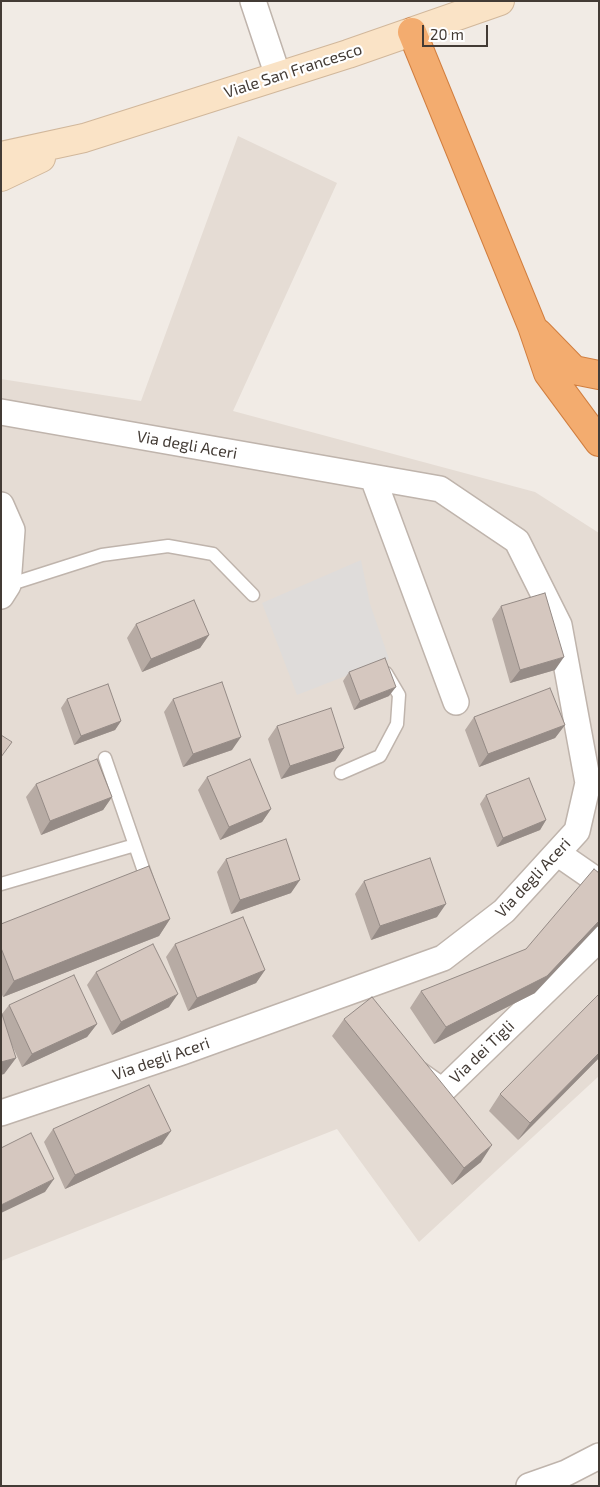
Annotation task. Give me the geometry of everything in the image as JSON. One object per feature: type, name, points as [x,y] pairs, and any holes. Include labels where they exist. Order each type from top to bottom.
[{"type":"highway","points":[[412,32],[532,326],[548,373],[599,442]]},
{"type":"highway","points":[[532,326],[574,370],[599,374]]},
{"type":"street","points":[[253,1],[278,76]]},
{"type":"street","name":"Viale San Francesco","points":[[1,156],[84,138],[412,32],[500,1]]},
{"type":"street","name":"Viale San Francesco","points":[[1,177],[84,138]]},
{"type":"street","name":"Via degli Aceri","points":[[1,412],[440,489],[517,542],[559,625],[588,783],[590,819],[504,911],[443,958],[354,1000],[182,1052],[1,1113]]},
{"type":"street","points":[[373,478],[456,702]]},
{"type":"street","points":[[1,505],[12,530],[5,590]]},
{"type":"street","points":[[557,853],[599,882]]},
{"type":"street","name":"Via dei Tigli","points":[[401,1059],[406,1066],[442,1091],[599,939]]},
{"type":"street","points":[[529,1486],[566,1473],[599,1456]]},
{"type":"lane","points":[[5,590],[102,555],[168,546],[213,554],[253,596]]},
{"type":"lane","points":[[341,773],[380,756],[397,724],[399,695],[380,662]]},
{"type":"lane","points":[[106,758],[153,899]]},
{"type":"lane","points":[[1,884],[135,844]]},
{"type":"shaded area","points":[[238,136],[337,183],[233,411],[535,492],[599,533],[599,1076],[419,1242],[337,1129],[1,1261],[1,379],[141,401]]},
{"type":"shaded area","points":[[361,560],[370,604],[389,659],[297,695],[262,603]]},
{"type":"building","points":[[545,593],[564,657],[520,670],[501,606]]},
{"type":"building","points":[[194,600],[209,635],[151,659],[136,624]]},
{"type":"building","points":[[385,658],[396,687],[360,701],[349,672]]},
{"type":"building","points":[[222,682],[241,737],[193,754],[173,699]]},
{"type":"building","points":[[108,684],[121,721],[81,736],[67,699]]},
{"type":"building","points":[[550,688],[565,725],[488,754],[474,717]]},
{"type":"building","points":[[331,708],[344,748],[290,766],[277,726]]},
{"type":"building","points":[[1,735],[12,742],[1,757]]},
{"type":"building","points":[[97,759],[112,797],[50,821],[36,784]]},
{"type":"building","points":[[250,759],[271,809],[229,827],[207,777]]},
{"type":"building","points":[[529,778],[546,820],[503,838],[486,795]]},
{"type":"building","points":[[286,839],[300,880],[240,900],[226,859]]},
{"type":"building","points":[[430,858],[446,904],[380,926],[364,881]]},
{"type":"building","points":[[149,866],[170,919],[14,981],[1,948],[1,924]]},
{"type":"building","points":[[594,869],[599,873],[599,921],[547,976],[446,1027],[421,991],[526,949]]},
{"type":"building","points":[[243,917],[265,970],[197,998],[175,944]]},
{"type":"building","points":[[153,944],[178,994],[121,1022],[96,972]]},
{"type":"building","points":[[74,975],[97,1024],[32,1054],[9,1005]]},
{"type":"building","points":[[599,994],[599,1053],[530,1123],[500,1094]]},
{"type":"building","points":[[372,997],[492,1145],[464,1168],[344,1019]]},
{"type":"building","points":[[1,1011],[16,1058],[1,1062]]},
{"type":"building","points":[[149,1085],[171,1131],[75,1175],[53,1129]]},
{"type":"building","points":[[31,1133],[54,1179],[1,1205],[1,1148]]}]
